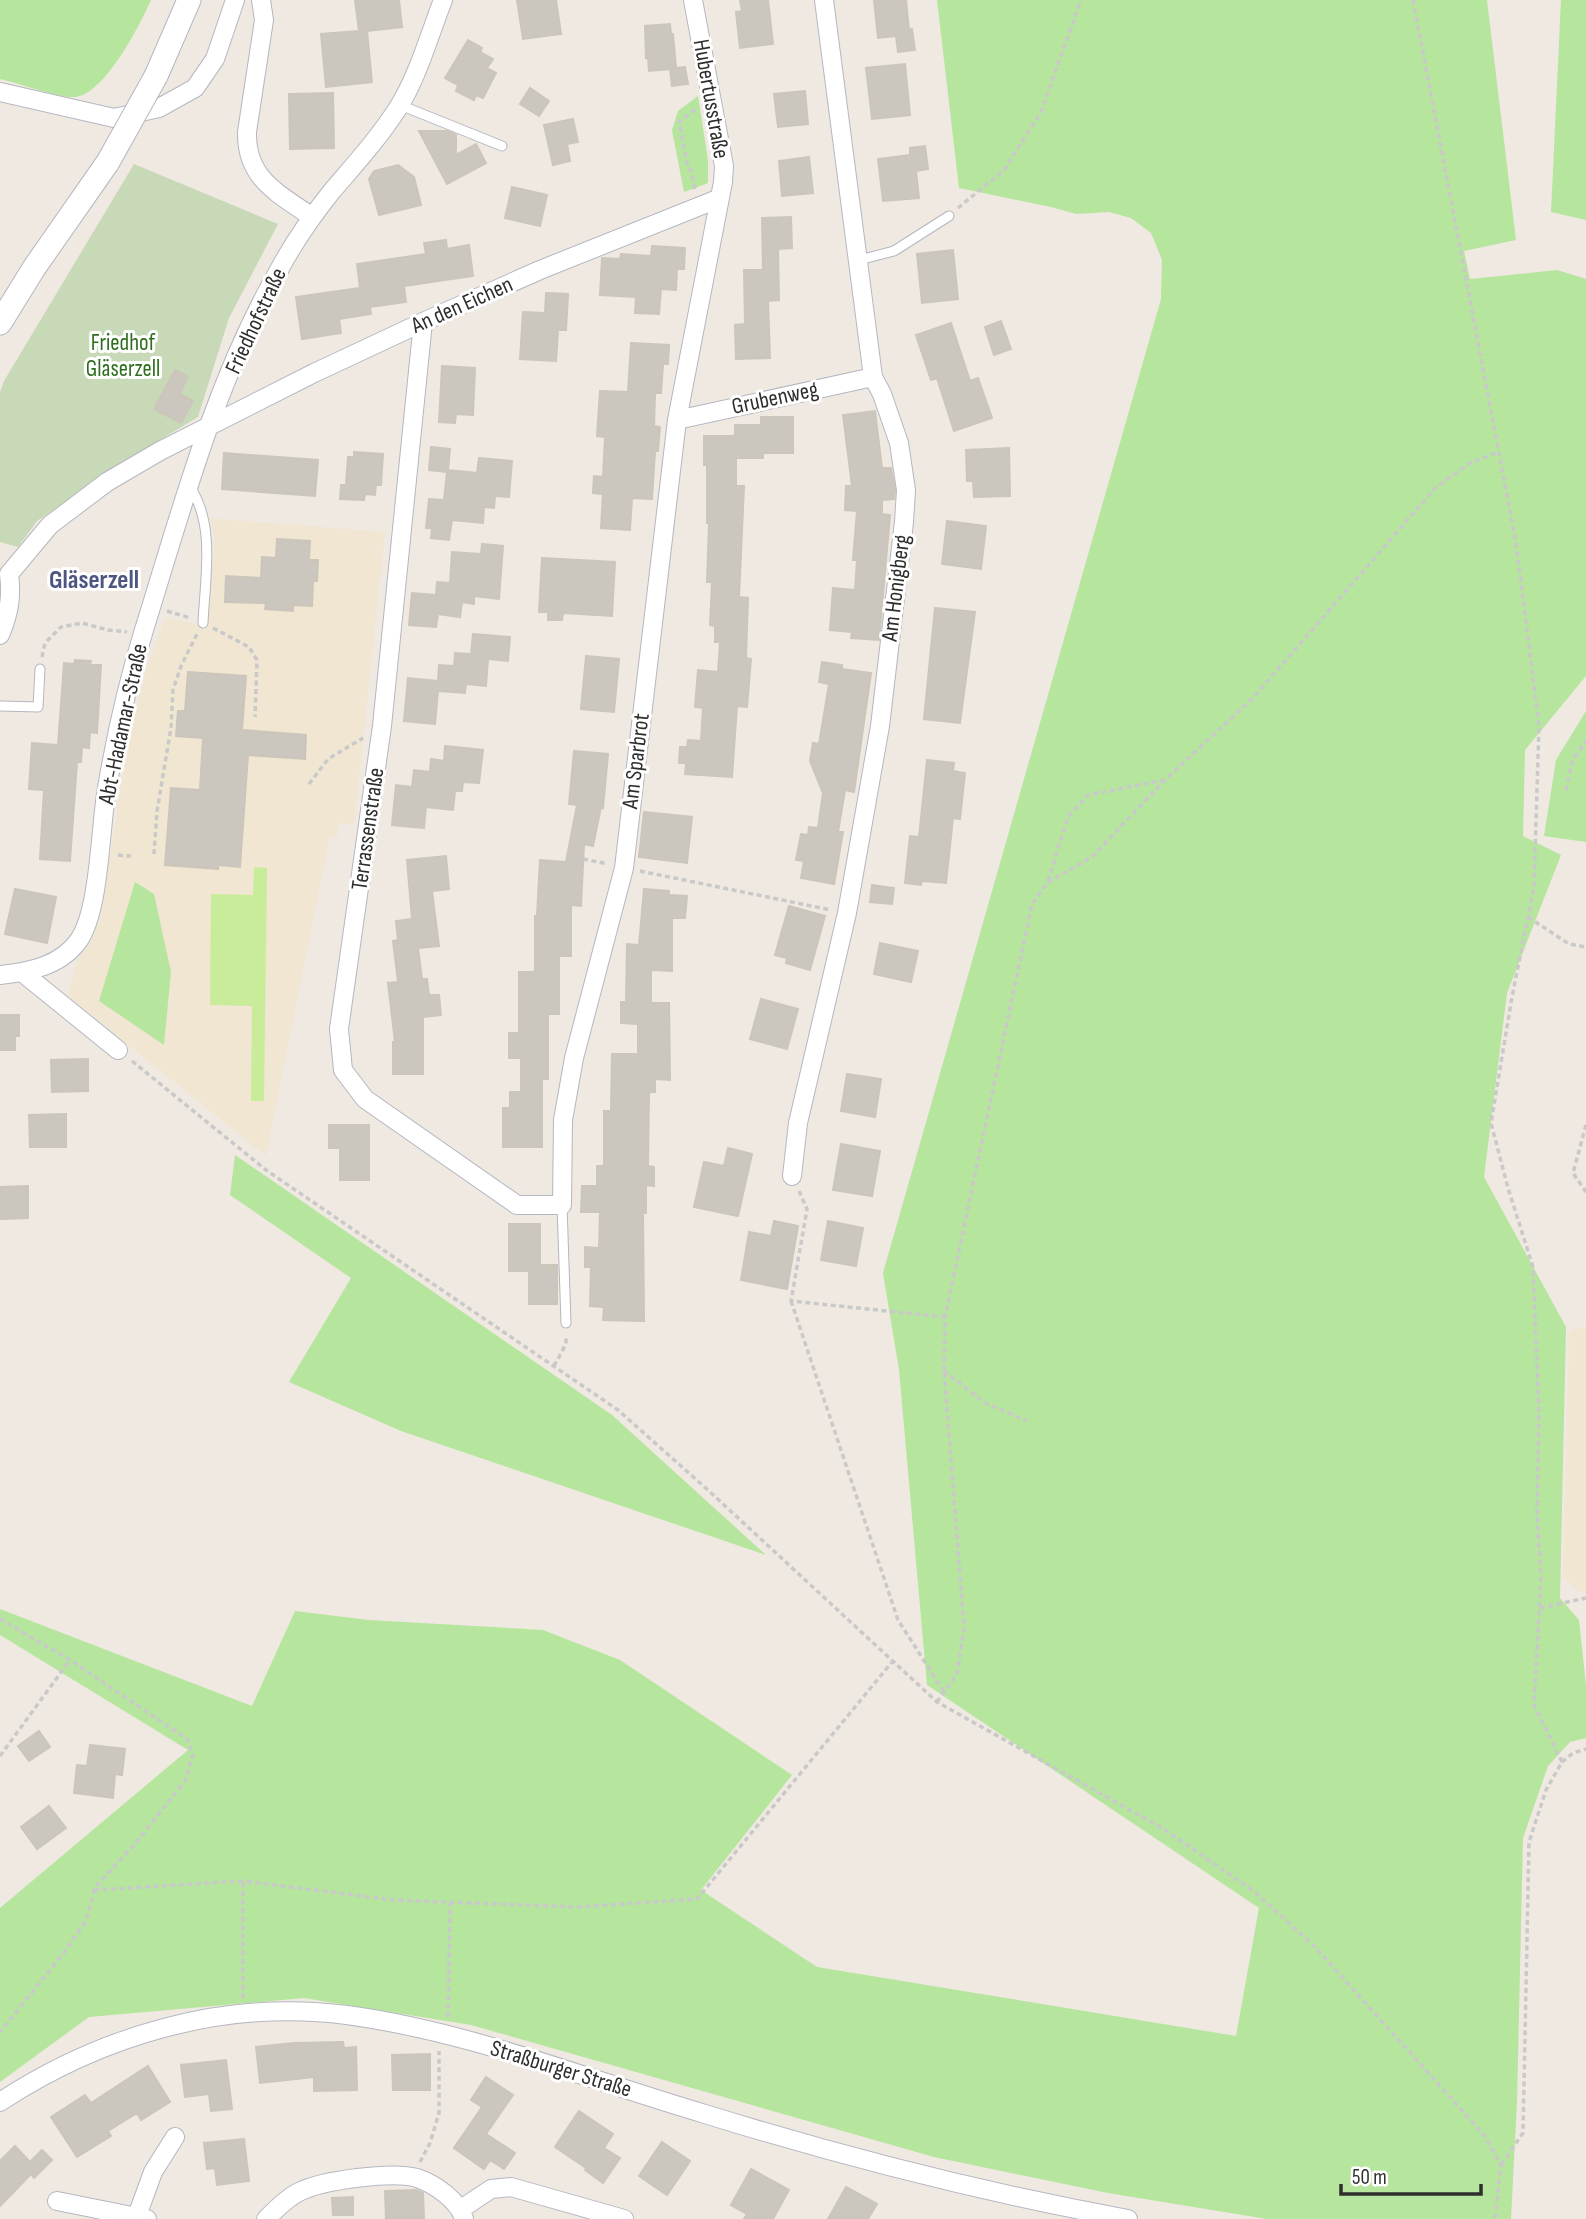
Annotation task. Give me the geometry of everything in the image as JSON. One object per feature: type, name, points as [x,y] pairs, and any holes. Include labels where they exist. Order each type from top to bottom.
[{"type":"main road","points":[[0,323],[34,268],[108,162],[156,76],[189,0]]},
{"type":"street","points":[[0,92],[114,118],[159,108],[195,88],[215,59],[235,0]]},
{"type":"street","points":[[261,0],[264,20],[246,148],[250,163],[260,177],[312,218],[359,163],[400,105],[443,0]]},
{"type":"street","name":"Hubertusstraße","points":[[693,0],[724,166],[720,198]]},
{"type":"street","name":"Am Honigberg","points":[[792,1176],[798,1123],[847,913],[880,726],[906,490],[900,443],[873,377],[824,0]]},
{"type":"street","name":"An den Eichen","points":[[209,426],[423,322],[540,270],[720,198]]},
{"type":"street","name":"Am Sparbrot","points":[[562,1205],[563,1120],[574,1058],[624,868],[677,420],[720,198]]},
{"type":"street","name":"Friedhofstraße","points":[[209,426],[246,336],[277,273],[312,218]]},
{"type":"street","name":"Terrassenstraße","points":[[423,322],[382,726],[339,1029],[343,1070],[365,1099],[517,1205],[562,1205]]},
{"type":"street","name":"Grubenweg","points":[[677,420],[873,377]]},
{"type":"street","points":[[0,635],[8,616],[12,592],[5,572],[50,525],[107,482],[209,426]]},
{"type":"street","name":"Abt-Hadamar-Straße","points":[[0,975],[45,967],[63,957],[78,942],[88,923],[106,790],[129,679],[188,484],[209,426]]},
{"type":"street","points":[[23,973],[118,1050]]},
{"type":"street","name":"Straßburger Straße","points":[[0,2102],[59,2068],[139,2035],[213,2017],[243,2014],[344,2015],[447,2035],[552,2064],[801,2143],[994,2192],[1128,2219]]},
{"type":"street","points":[[57,2201],[142,2218],[153,2172],[175,2137]]},
{"type":"street","points":[[266,2219],[298,2192],[334,2180],[414,2177],[433,2184],[463,2214],[491,2189],[511,2188],[624,2219]]},
{"type":"lane","points":[[400,105],[502,146]]},
{"type":"lane","points":[[859,260],[894,251],[949,216]]},
{"type":"lane","points":[[188,484],[200,501],[206,522],[203,623]]},
{"type":"lane","points":[[0,706],[38,707],[40,668]]},
{"type":"lane","name":"Am Sparbrot","points":[[562,1205],[566,1323]]},
{"type":"path","points":[[949,216],[1004,170],[1041,112],[1081,0]]},
{"type":"path","points":[[1413,0],[1516,543],[1539,725],[1534,887],[1492,1123],[1508,1188],[1533,1267],[1539,1413],[1537,1514],[1541,1578],[1534,1705],[1562,1762]]},
{"type":"path","points":[[699,205],[679,122],[711,98]]},
{"type":"path","points":[[1047,883],[1092,857],[1165,780],[1253,698],[1436,487],[1470,463],[1498,452]]},
{"type":"path","points":[[170,611],[184,616]]},
{"type":"path","points":[[40,668],[45,643],[61,627],[82,623],[108,631]]},
{"type":"path","points":[[154,854],[157,811],[171,728],[173,690],[181,666],[203,623],[249,647],[257,660],[255,717]]},
{"type":"path","points":[[309,784],[328,759],[382,726]]},
{"type":"path","points":[[1566,790],[1572,761],[1586,741]]},
{"type":"path","points":[[937,1702],[957,1674],[964,1627],[944,1371],[945,1317],[1032,904],[1047,883],[1068,817],[1087,796],[1165,780]]},
{"type":"path","points":[[583,859],[847,913]]},
{"type":"path","points":[[1528,916],[1569,944],[1586,947]]},
{"type":"path","points":[[118,1050],[267,1170],[618,1410],[937,1702],[1164,1829],[1255,1892],[1315,1947],[1484,2134],[1501,2165]]},
{"type":"path","points":[[1586,1125],[1573,1173],[1586,1192]]},
{"type":"path","points":[[792,1176],[807,1209],[791,1301],[898,1620],[944,1692]]},
{"type":"path","points":[[791,1301],[945,1317]]},
{"type":"path","points":[[554,1367],[566,1344],[566,1323]]},
{"type":"path","points":[[944,1371],[985,1403],[1027,1421]]},
{"type":"path","points":[[1539,1608],[1586,1598]]},
{"type":"path","points":[[0,1619],[70,1660],[187,1739],[193,1754],[185,1781],[134,1845],[95,1886],[86,1921],[0,2032]]},
{"type":"path","points":[[0,1756],[70,1660]]},
{"type":"path","points":[[94,1890],[243,1881],[393,1900],[578,1907],[697,1899],[892,1662]]},
{"type":"path","points":[[1496,2219],[1501,2165],[1523,2133],[1529,1842],[1546,1790],[1562,1762],[1573,1753],[1586,1749]]},
{"type":"path","points":[[243,1881],[243,2014]]},
{"type":"path","points":[[414,2177],[439,2113],[439,2050],[447,2035],[450,1902]]},
{"type":"shaded area","points":[[209,518],[385,532],[354,825],[339,823],[337,837],[330,836],[266,1156],[68,996],[78,959],[91,941],[100,920],[129,734],[146,670],[165,617],[206,627],[215,540]]},
{"type":"shaded area","points":[[1586,1326],[1586,1591],[1579,1592],[1563,1576],[1569,1331]]},
{"type":"green space","points":[[0,0],[151,0],[130,41],[98,85],[86,93],[68,97],[0,79]]},
{"type":"green space","points":[[937,0],[1487,0],[1516,240],[1464,251],[1470,279],[1557,270],[1586,279],[1586,676],[1525,750],[1523,836],[1561,855],[1507,993],[1484,1177],[1566,1327],[1560,1598],[1579,1620],[1586,1685],[1586,1738],[1570,1742],[1548,1766],[1523,1838],[1517,2102],[1511,2219],[1267,2219],[1108,2193],[934,2157],[471,2025],[304,1998],[89,2017],[0,2082],[0,1908],[188,1750],[0,1635],[0,1609],[252,1706],[295,1611],[369,1620],[543,1630],[620,1660],[792,1775],[701,1890],[817,1967],[1236,2036],[1259,1908],[927,1685],[899,1370],[883,1273],[1161,299],[1162,260],[1151,233],[1131,218],[1109,212],[1076,214],[959,188]]},
{"type":"green space","points":[[1561,0],[1586,0],[1586,220],[1551,212]]},
{"type":"green space","points":[[698,96],[708,160],[708,183],[684,192],[672,130],[678,111]]},
{"type":"green space","name":"Friedhof Gläserzell","points":[[134,164],[278,224],[229,318],[198,417],[37,521],[18,547],[0,542],[0,392],[4,381]]},
{"type":"green space","points":[[1586,711],[1586,842],[1544,836],[1556,760]]},
{"type":"green space","points":[[254,867],[267,868],[264,1101],[251,1101],[252,1006],[210,1005],[211,894],[253,895]]},
{"type":"green space","points":[[135,882],[154,894],[171,972],[164,1045],[99,1001]]},
{"type":"green space","points":[[235,1155],[612,1415],[766,1555],[401,1431],[289,1382],[351,1278],[230,1195]]},
{"type":"building","points":[[355,0],[399,0],[402,27],[367,31],[372,82],[326,87],[321,34],[359,31]]},
{"type":"building","points":[[517,0],[556,0],[561,34],[523,39]]},
{"type":"building","points":[[740,0],[768,0],[773,44],[740,48],[736,12],[742,11]]},
{"type":"building","points":[[874,0],[906,0],[909,30],[912,29],[915,50],[898,52],[896,36],[878,38]]},
{"type":"building","points":[[670,24],[676,68],[685,67],[688,84],[672,86],[670,69],[649,71],[645,26]]},
{"type":"building","points":[[468,40],[482,48],[480,52],[493,59],[487,68],[496,73],[483,98],[476,95],[474,100],[456,91],[458,85],[445,78]]},
{"type":"building","points":[[905,64],[910,115],[872,119],[866,68]]},
{"type":"building","points":[[530,88],[549,101],[539,116],[520,104]]},
{"type":"building","points":[[805,91],[808,124],[778,127],[774,94]]},
{"type":"building","points":[[333,93],[334,148],[290,149],[289,94]]},
{"type":"building","points":[[573,119],[578,142],[567,144],[570,161],[553,165],[544,125]]},
{"type":"building","points":[[419,131],[447,131],[456,135],[456,155],[476,144],[486,163],[447,184]]},
{"type":"building","points":[[925,146],[928,169],[916,171],[919,198],[883,201],[878,159],[910,155],[910,148]]},
{"type":"building","points":[[809,157],[813,193],[782,196],[779,161]]},
{"type":"building","points":[[398,165],[414,177],[421,205],[379,215],[369,179],[374,171]]},
{"type":"building","points":[[512,187],[547,195],[540,226],[505,218]]},
{"type":"building","points":[[791,217],[792,248],[778,249],[779,300],[768,301],[770,358],[736,359],[735,325],[745,324],[744,270],[763,270],[762,218]]},
{"type":"building","points":[[446,240],[447,249],[469,245],[473,276],[404,286],[406,302],[370,307],[371,314],[339,319],[341,333],[302,339],[296,297],[360,288],[357,264],[426,254],[424,243]]},
{"type":"building","points":[[652,246],[685,248],[684,269],[677,269],[676,290],[661,289],[659,314],[635,313],[636,297],[600,295],[602,258],[620,259],[621,254],[651,256]]},
{"type":"building","points":[[953,250],[958,299],[922,303],[917,254]]},
{"type":"building","points":[[546,293],[568,294],[566,330],[558,330],[556,361],[520,359],[523,312],[545,313]]},
{"type":"building","points":[[1001,321],[1011,349],[994,355],[985,327]]},
{"type":"building","points":[[951,323],[970,381],[978,378],[992,418],[954,431],[937,378],[931,380],[916,335]]},
{"type":"building","points":[[631,343],[669,345],[668,364],[663,364],[661,393],[655,393],[654,426],[660,427],[658,451],[655,451],[652,499],[632,498],[630,530],[601,528],[603,494],[593,493],[594,476],[603,477],[605,437],[597,436],[600,391],[628,392]]},
{"type":"building","points":[[442,366],[475,368],[473,415],[456,414],[455,423],[439,422]]},
{"type":"building","points":[[175,370],[188,377],[179,394],[193,401],[181,423],[154,409]]},
{"type":"building","points":[[875,411],[882,468],[891,468],[895,490],[894,499],[882,500],[882,514],[890,515],[879,640],[851,638],[852,632],[830,630],[833,588],[855,590],[857,560],[853,560],[857,511],[845,510],[846,486],[852,486],[843,415]]},
{"type":"building","points":[[761,417],[793,417],[793,453],[763,453],[763,458],[736,458],[736,486],[744,486],[739,597],[748,598],[746,658],[751,659],[747,707],[737,706],[732,777],[685,774],[686,763],[679,763],[680,747],[687,747],[688,740],[701,741],[703,708],[695,707],[698,670],[718,672],[720,642],[715,642],[715,626],[710,625],[712,582],[707,582],[709,523],[704,436],[735,436],[735,425],[761,425]]},
{"type":"building","points":[[431,447],[450,449],[448,470],[477,473],[479,458],[512,461],[509,497],[495,496],[494,508],[484,507],[483,523],[452,520],[449,540],[431,538],[432,528],[426,528],[429,499],[444,500],[447,472],[429,470]]},
{"type":"building","points":[[1009,448],[1010,496],[974,497],[973,481],[967,481],[966,450]]},
{"type":"building","points":[[354,452],[383,454],[381,485],[376,485],[375,495],[365,494],[364,500],[340,499],[341,485],[346,485],[348,457],[354,457]]},
{"type":"building","points":[[224,453],[318,460],[315,496],[222,489]]},
{"type":"building","points":[[947,521],[986,526],[981,569],[942,564]]},
{"type":"building","points":[[277,539],[310,541],[309,560],[318,560],[317,581],[313,581],[312,606],[293,605],[293,611],[265,609],[266,603],[225,602],[226,576],[261,578],[262,557],[276,558]]},
{"type":"building","points":[[482,544],[503,546],[499,599],[474,596],[474,604],[462,602],[460,617],[438,614],[436,627],[409,625],[412,593],[436,595],[437,582],[450,583],[452,552],[481,554]]},
{"type":"building","points":[[542,558],[615,562],[612,616],[563,613],[562,620],[548,620],[548,612],[539,612]]},
{"type":"building","points":[[935,608],[975,612],[960,723],[924,719]]},
{"type":"building","points":[[473,634],[510,637],[508,661],[488,659],[486,686],[466,684],[465,693],[438,691],[435,724],[404,721],[408,678],[438,681],[439,665],[454,666],[455,653],[471,654]]},
{"type":"building","points":[[586,656],[619,659],[614,712],[581,709]]},
{"type":"building","points":[[75,660],[101,665],[97,733],[90,732],[89,748],[82,747],[81,762],[77,762],[70,861],[40,859],[44,790],[29,789],[32,743],[58,745],[64,663],[74,664]]},
{"type":"building","points":[[822,662],[842,665],[842,669],[871,673],[854,792],[845,790],[838,832],[843,832],[834,884],[801,878],[804,861],[796,860],[801,834],[808,835],[809,827],[818,828],[823,793],[810,761],[813,743],[819,744],[829,684],[819,682]]},
{"type":"building","points":[[188,672],[246,676],[242,730],[306,735],[305,759],[248,755],[240,867],[218,865],[218,869],[165,865],[171,788],[200,790],[203,738],[176,736],[178,711],[185,711]]},
{"type":"building","points":[[445,746],[483,750],[479,783],[463,782],[462,791],[455,791],[453,810],[426,807],[424,828],[392,825],[396,785],[412,787],[414,770],[430,772],[431,759],[444,761]]},
{"type":"building","points":[[574,751],[608,754],[603,808],[601,807],[593,846],[584,844],[581,906],[571,905],[571,956],[559,956],[559,1014],[548,1014],[548,1079],[542,1079],[542,1147],[503,1147],[503,1108],[510,1108],[510,1092],[521,1092],[521,1058],[509,1058],[509,1033],[519,1033],[519,972],[535,972],[535,916],[540,860],[566,862],[577,805],[569,804]]},
{"type":"building","points":[[927,760],[954,763],[953,771],[965,773],[960,819],[953,818],[946,883],[922,881],[921,885],[905,883],[910,836],[919,837]]},
{"type":"building","points":[[644,812],[692,817],[687,863],[639,857]]},
{"type":"building","points":[[446,856],[449,889],[432,891],[439,946],[418,948],[422,979],[427,979],[429,995],[439,995],[441,1015],[423,1017],[423,1074],[393,1074],[395,1042],[388,983],[398,982],[393,941],[398,940],[396,921],[412,919],[407,860]]},
{"type":"building","points":[[872,885],[894,888],[892,904],[870,902]]},
{"type":"building","points":[[15,889],[56,897],[47,943],[5,934]]},
{"type":"building","points":[[644,889],[687,896],[685,918],[672,918],[672,971],[651,970],[651,1003],[669,1003],[670,1080],[655,1079],[655,1092],[649,1092],[648,1166],[654,1167],[654,1186],[646,1185],[646,1213],[643,1213],[644,1321],[603,1320],[604,1307],[590,1306],[591,1267],[585,1267],[585,1247],[599,1248],[600,1212],[581,1212],[582,1186],[597,1186],[597,1166],[604,1166],[604,1111],[611,1111],[612,1054],[638,1054],[638,1024],[621,1023],[621,1002],[626,1002],[627,944],[639,945]]},
{"type":"building","points":[[789,906],[825,916],[810,970],[786,963],[787,958],[775,955]]},
{"type":"building","points":[[880,943],[918,951],[911,982],[874,974]]},
{"type":"building","points":[[761,999],[798,1009],[787,1049],[750,1039]]},
{"type":"building","points":[[0,1015],[19,1015],[19,1036],[15,1036],[15,1050],[0,1050]]},
{"type":"building","points":[[88,1059],[88,1091],[52,1092],[51,1060]]},
{"type":"building","points":[[847,1074],[881,1079],[875,1117],[841,1111]]},
{"type":"building","points":[[66,1114],[66,1147],[30,1147],[29,1115]]},
{"type":"building","points":[[329,1125],[369,1125],[369,1180],[340,1180],[340,1148],[329,1148]]},
{"type":"building","points":[[841,1144],[880,1151],[872,1196],[833,1190]]},
{"type":"building","points":[[728,1148],[752,1154],[738,1216],[694,1207],[704,1162],[724,1166]]},
{"type":"building","points":[[28,1186],[28,1218],[0,1219],[0,1187]]},
{"type":"building","points":[[774,1221],[798,1226],[787,1289],[741,1280],[749,1232],[771,1236]]},
{"type":"building","points":[[828,1221],[863,1228],[856,1266],[821,1260]]},
{"type":"building","points":[[509,1224],[540,1224],[540,1265],[557,1265],[557,1304],[529,1304],[529,1271],[509,1271]]},
{"type":"building","points":[[39,1731],[50,1747],[29,1761],[18,1746]]},
{"type":"building","points":[[90,1745],[125,1749],[122,1775],[115,1774],[113,1798],[74,1793],[77,1765],[87,1766]]},
{"type":"building","points":[[49,1806],[66,1828],[37,1849],[21,1827]]},
{"type":"building","points":[[343,2042],[344,2048],[356,2047],[357,2090],[314,2091],[314,2077],[260,2083],[256,2047]]},
{"type":"building","points":[[430,2054],[430,2090],[393,2090],[392,2055]]},
{"type":"building","points":[[226,2060],[232,2109],[211,2111],[209,2094],[185,2097],[181,2065]]},
{"type":"building","points":[[148,2066],[170,2102],[141,2120],[137,2113],[108,2131],[111,2136],[77,2157],[51,2117],[85,2095],[91,2103]]},
{"type":"building","points":[[486,2077],[513,2095],[486,2134],[515,2153],[504,2169],[490,2160],[484,2169],[454,2148],[482,2107],[471,2100]]},
{"type":"building","points":[[579,2111],[613,2134],[604,2148],[620,2158],[603,2183],[555,2147]]},
{"type":"building","points":[[244,2139],[249,2181],[217,2185],[215,2168],[207,2169],[204,2143]]},
{"type":"building","points":[[662,2142],[690,2161],[667,2195],[639,2176]]},
{"type":"building","points":[[15,2146],[30,2162],[42,2150],[52,2160],[34,2178],[31,2174],[0,2206],[0,2161]]},
{"type":"building","points":[[751,2169],[789,2190],[773,2219],[744,2219],[747,2214],[731,2205]]},
{"type":"building","points":[[846,2187],[877,2204],[868,2219],[828,2219]]},
{"type":"building","points":[[416,2190],[423,2193],[424,2219],[386,2219],[385,2191]]},
{"type":"building","points":[[353,2197],[353,2215],[333,2215],[332,2198]]},
{"type":"district","name":"Gläserzell","points":[[94,580]]}]
